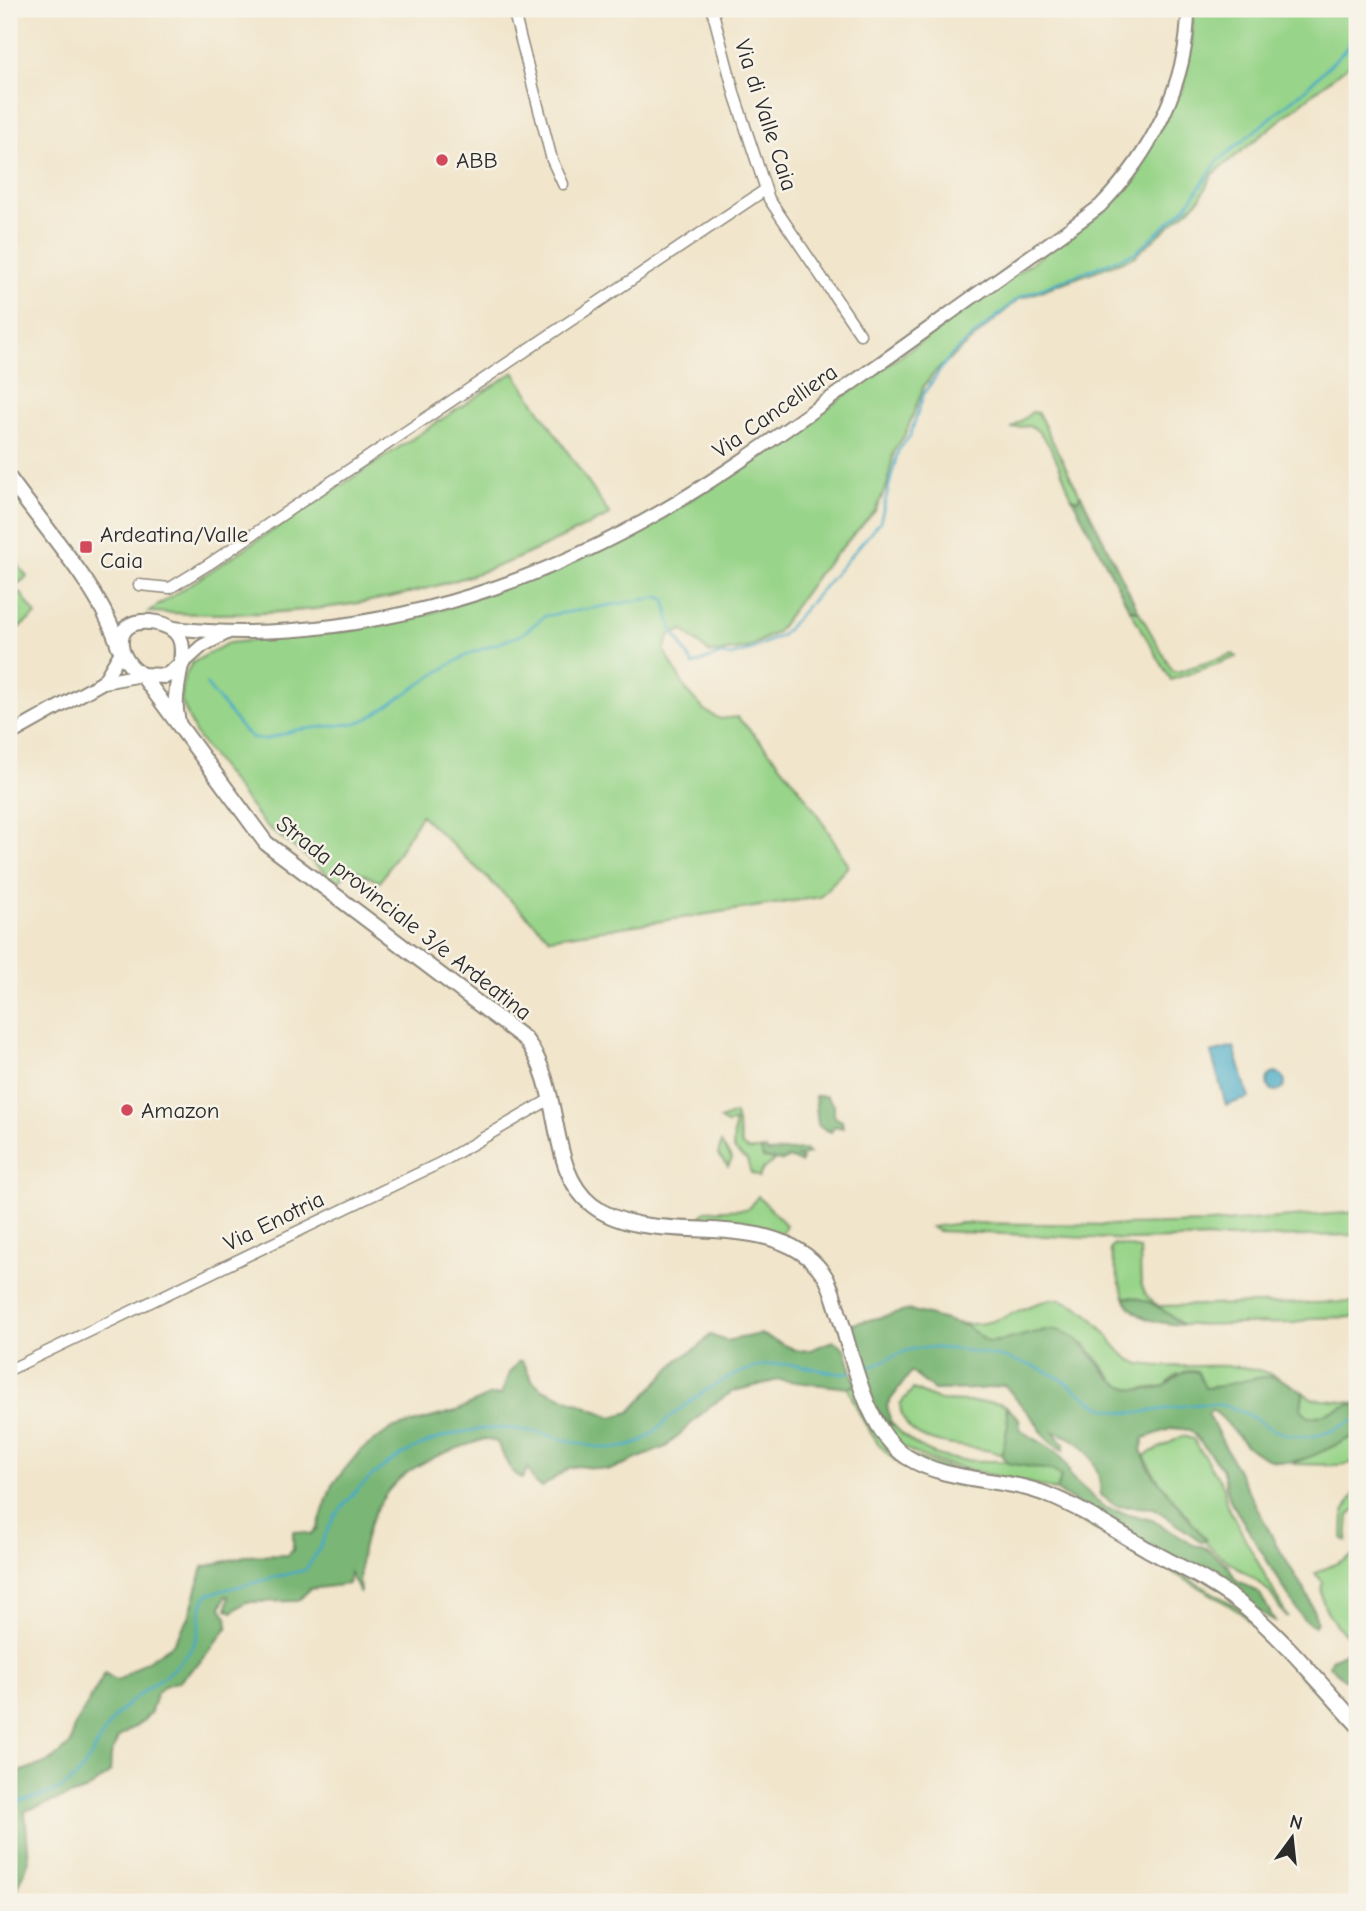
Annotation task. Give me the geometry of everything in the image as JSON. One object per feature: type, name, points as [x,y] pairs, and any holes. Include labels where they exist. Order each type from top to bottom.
[{"type":"main road","points":[[9,478],[97,598],[111,621],[128,666],[142,675],[166,676],[181,664]]},
{"type":"main road","points":[[97,598],[116,614],[173,628],[183,647],[174,693],[179,725]]},
{"type":"main road","points":[[121,652],[124,631],[139,621]]},
{"type":"main road","name":"Strada provinciale 3/e Ardeatina","points":[[142,675],[266,842],[522,1036],[543,1068],[566,1168],[589,1203],[606,1214],[633,1224],[733,1232],[770,1240],[797,1251],[813,1262],[826,1278],[860,1384],[881,1431],[909,1458],[936,1469],[1015,1484],[1056,1498],[1225,1593],[1271,1631],[1357,1724]]},
{"type":"street","points":[[513,9],[552,160],[563,184]]},
{"type":"street","name":"Via di Valle Caia","points":[[712,9],[735,96],[769,199],[860,334]]},
{"type":"street","name":"Via Cancelliera","points":[[173,628],[227,633],[303,629],[358,622],[506,583],[606,541],[733,467],[1100,206],[1130,171],[1159,124],[1181,67],[1188,9]]},
{"type":"street","points":[[139,585],[170,588],[209,564],[765,190]]},
{"type":"street","name":"Via Cancelliera","points":[[181,664],[202,646],[227,633]]},
{"type":"street","points":[[103,682],[121,652]]},
{"type":"street","points":[[9,735],[103,682],[142,675]]},
{"type":"street","name":"Via Enotria","points":[[9,1370],[440,1163],[552,1098]]},
{"type":"green space","points":[[1193,9],[1357,9],[1357,58],[1212,175],[1200,199],[1134,257],[1019,299],[935,372],[924,386],[905,435],[894,451],[887,486],[875,511],[818,574],[777,632],[748,648],[716,653],[708,652],[683,630],[670,635],[664,650],[687,691],[704,710],[720,719],[737,717],[798,787],[837,846],[848,866],[820,897],[550,938],[421,815],[380,882],[351,868],[338,882],[263,823],[196,735],[181,700],[184,677],[192,663],[228,643],[352,630],[434,612],[576,561],[643,529],[768,450],[1107,209],[1183,89],[1192,41]]},
{"type":"green space","points":[[514,372],[610,515],[512,560],[455,581],[412,592],[326,608],[282,612],[148,612]]},
{"type":"green space","points":[[1032,412],[1038,413],[1080,495],[1078,500],[1072,498],[1055,456],[1042,436],[1028,426],[1011,429]]},
{"type":"green space","points":[[1080,495],[1139,612],[1129,608],[1072,498],[1078,500]]},
{"type":"green space","points":[[9,552],[27,577],[9,590]]},
{"type":"green space","points":[[20,592],[36,615],[9,635],[9,599]]},
{"type":"green space","points":[[1129,608],[1139,612],[1172,670],[1177,672],[1233,654],[1237,657],[1171,680]]},
{"type":"green space","points":[[815,1096],[826,1096],[834,1105],[834,1117],[842,1121],[843,1128],[835,1126],[831,1132],[818,1126]]},
{"type":"green space","points":[[735,1114],[742,1146],[748,1150],[761,1150],[774,1161],[763,1169],[759,1177],[751,1173],[747,1160],[734,1148],[734,1122],[727,1124],[720,1120]]},
{"type":"green space","points":[[721,1143],[732,1159],[728,1166],[718,1155]]},
{"type":"green space","points":[[766,1149],[767,1152],[805,1150],[809,1154],[798,1157],[802,1159],[801,1163],[789,1158],[782,1161],[763,1158],[761,1150]]},
{"type":"green space","points":[[758,1196],[786,1225],[783,1232],[779,1234],[734,1221],[700,1218],[705,1211],[748,1209]]},
{"type":"green space","points":[[1357,1212],[1357,1235],[1132,1240],[938,1231],[931,1227],[961,1223],[1209,1223]]},
{"type":"green space","points":[[1114,1244],[1140,1249],[1143,1287],[1151,1300],[1159,1306],[1357,1302],[1357,1317],[1313,1318],[1295,1323],[1182,1325],[1148,1302],[1124,1297],[1110,1250]]},
{"type":"green space","points":[[1124,1297],[1148,1302],[1182,1325],[1157,1322],[1141,1316],[1128,1305]]},
{"type":"green space","points":[[1053,1299],[1082,1310],[1120,1351],[1141,1364],[1228,1366],[1263,1371],[1279,1378],[1260,1378],[1205,1388],[1200,1380],[1177,1374],[1165,1386],[1137,1390],[1118,1385],[1086,1345],[1044,1330],[1016,1340],[987,1342],[957,1323],[972,1324],[996,1320]]},
{"type":"green space","points":[[910,1310],[966,1326],[988,1342],[1049,1330],[1069,1334],[1088,1350],[1112,1379],[1134,1389],[1163,1386],[1184,1372],[1192,1371],[1198,1372],[1205,1388],[1262,1377],[1281,1379],[1303,1392],[1301,1409],[1309,1417],[1357,1403],[1357,1435],[1315,1455],[1288,1462],[1260,1456],[1217,1414],[1212,1410],[1208,1414],[1275,1542],[1309,1598],[1317,1621],[1315,1626],[1303,1619],[1230,1500],[1222,1468],[1190,1430],[1173,1428],[1144,1438],[1141,1450],[1149,1469],[1206,1540],[1202,1542],[1154,1508],[1116,1506],[1101,1495],[1098,1473],[1089,1455],[1074,1440],[1064,1435],[1053,1432],[1064,1444],[1064,1450],[1051,1443],[1005,1385],[981,1389],[934,1390],[911,1372],[887,1405],[891,1425],[887,1423],[873,1404],[848,1325]]},
{"type":"green space","points":[[760,1334],[798,1351],[810,1350],[834,1341],[845,1349],[856,1385],[848,1388],[779,1380],[734,1391],[710,1406],[666,1447],[610,1470],[577,1466],[569,1468],[542,1487],[534,1483],[528,1468],[522,1479],[510,1469],[497,1442],[485,1439],[424,1462],[401,1478],[389,1491],[370,1522],[361,1557],[360,1593],[350,1573],[348,1584],[310,1589],[298,1601],[246,1602],[232,1612],[227,1609],[229,1597],[226,1596],[221,1608],[227,1617],[228,1627],[203,1659],[179,1681],[164,1686],[156,1694],[151,1712],[143,1721],[118,1738],[111,1755],[110,1773],[87,1790],[25,1811],[29,1860],[12,1902],[9,1902],[9,1775],[49,1762],[71,1744],[73,1729],[105,1673],[115,1680],[120,1679],[173,1644],[189,1617],[203,1567],[245,1556],[288,1555],[293,1550],[293,1531],[311,1534],[317,1529],[332,1485],[360,1451],[391,1429],[456,1411],[491,1395],[501,1395],[509,1373],[519,1361],[522,1361],[532,1380],[542,1389],[612,1417],[630,1412],[678,1360],[700,1346],[710,1335],[726,1341]]},
{"type":"green space","points":[[856,1385],[870,1426],[890,1450],[1055,1501],[1241,1609],[1357,1730],[1357,1736],[1241,1613],[1214,1596],[1038,1497],[940,1481],[920,1475],[904,1466],[890,1456],[867,1427],[848,1388]]},
{"type":"green space","points":[[913,1389],[940,1401],[1000,1403],[1006,1406],[1008,1424],[1002,1455],[940,1443],[913,1431],[904,1420],[900,1404]]},
{"type":"green space","points":[[1303,1392],[1313,1399],[1357,1403],[1308,1417],[1301,1410]]},
{"type":"green space","points":[[873,1404],[887,1423],[890,1424],[890,1421],[911,1442],[934,1454],[956,1459],[1022,1462],[1042,1466],[1061,1476],[1057,1491],[921,1456],[891,1437]]},
{"type":"green space","points":[[1006,1406],[1019,1419],[1020,1430],[1058,1454],[1068,1467],[1070,1476],[1105,1508],[1152,1520],[1194,1545],[1204,1547],[1228,1565],[1235,1579],[1260,1594],[1275,1621],[1057,1491],[1061,1476],[1055,1471],[1007,1463],[1002,1455],[1008,1424]]},
{"type":"green space","points":[[1357,1435],[1357,1462],[1341,1465],[1292,1464]]},
{"type":"green space","points":[[1183,1436],[1193,1439],[1224,1487],[1226,1503],[1288,1618],[1265,1588],[1217,1554],[1205,1542],[1147,1462],[1145,1455]]},
{"type":"green space","points":[[1357,1489],[1357,1508],[1349,1516],[1347,1541],[1343,1539],[1344,1512]]},
{"type":"green space","points":[[1357,1554],[1357,1596],[1353,1598],[1357,1608],[1357,1641],[1342,1631],[1325,1608],[1323,1582],[1315,1573]]},
{"type":"green space","points":[[1357,1647],[1357,1690],[1329,1666],[1331,1659]]},
{"type":"water","points":[[1234,1047],[1249,1098],[1226,1105],[1211,1053]]},
{"type":"water","points":[[1276,1073],[1282,1076],[1285,1082],[1282,1088],[1276,1091],[1270,1088],[1267,1082],[1270,1076]]},
{"type":"waterway","points":[[206,684],[245,732],[253,738],[264,740],[296,730],[357,723],[369,718],[446,667],[471,653],[521,635],[545,616],[660,597],[665,599],[671,627],[693,665],[718,655],[731,656],[748,651],[782,635],[880,522],[898,451],[910,436],[924,393],[950,356],[1020,297],[1136,252],[1186,207],[1218,161],[1302,92],[1344,51],[1357,32]]},
{"type":"waterway","points":[[860,1370],[912,1349],[951,1349],[1004,1358],[1037,1368],[1058,1377],[1101,1406],[1123,1412],[1220,1405],[1242,1412],[1276,1431],[1300,1437],[1321,1434],[1357,1419]]},
{"type":"waterway","points":[[9,1804],[52,1792],[65,1786],[80,1773],[106,1729],[121,1710],[186,1656],[197,1638],[202,1605],[208,1594],[305,1570],[339,1511],[357,1490],[378,1471],[426,1443],[479,1430],[507,1429],[535,1432],[596,1447],[621,1448],[646,1439],[673,1414],[738,1373],[779,1364],[841,1374],[850,1372]]},
{"type":"place","name":"ABB","points":[[442,160]]},
{"type":"place","name":"Ardeatina/Valle Caia","points":[[86,547]]},
{"type":"place","name":"Amazon","points":[[127,1110]]}]
